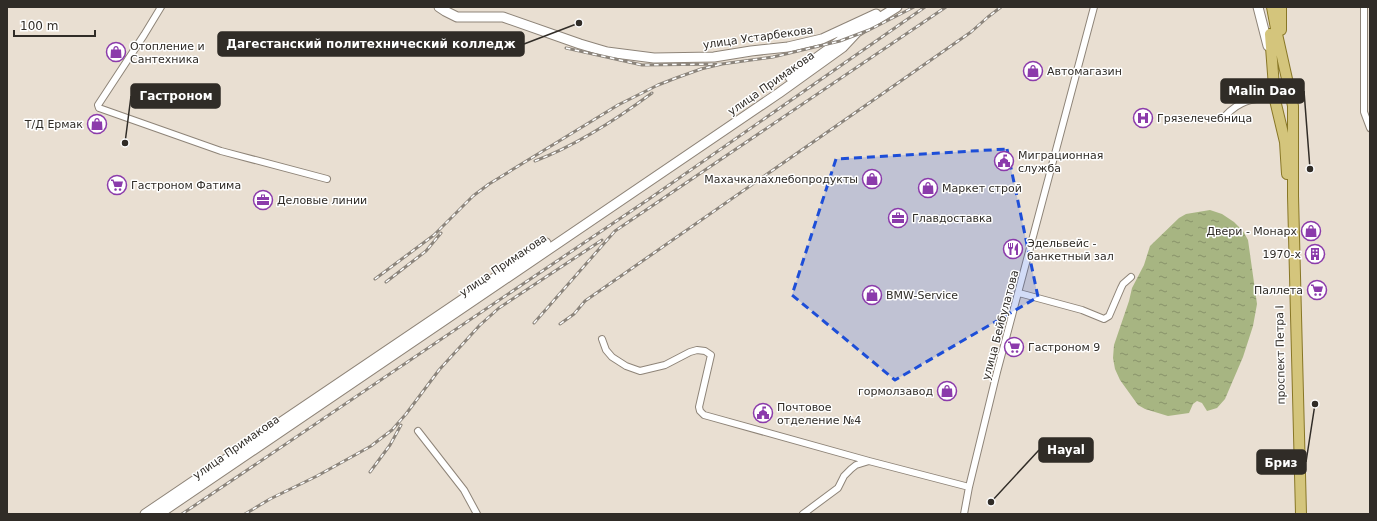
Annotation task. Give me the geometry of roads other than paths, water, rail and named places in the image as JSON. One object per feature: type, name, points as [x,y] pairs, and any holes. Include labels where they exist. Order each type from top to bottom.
[{"type":"main road","points":[[434,7],[446,18],[459,22],[506,22],[564,43],[607,54],[658,61],[715,60],[752,56],[788,51],[838,40]]},
{"type":"main road","name":"улица Устарбекова","points":[[439,7],[457,17],[503,17],[607,52],[654,58],[714,57],[751,50],[788,47],[853,33],[890,7]]},
{"type":"main road","points":[[853,33],[897,7]]},
{"type":"main road","name":"проспект Петра I","points":[[1258,7],[1268,45],[1273,55],[1275,99],[1285,142],[1287,166],[1295,514]]},
{"type":"main road","points":[[1266,7],[1273,55]]},
{"type":"main road","points":[[1272,7],[1293,103]]},
{"type":"main road","points":[[1275,99],[1280,109],[1284,112],[1288,111],[1293,103],[1281,40],[1281,7]]},
{"type":"main road","name":"улица Примакова","points":[[145,514],[703,138],[773,90],[838,40],[853,33]]},
{"type":"main road","name":"улица Примакова","points":[[159,514],[773,97],[843,47],[853,33]]},
{"type":"main road","name":"проспект Петра I","points":[[1293,103],[1293,196],[1301,514]]},
{"type":"street","points":[[161,7],[144,36],[98,105],[99,108],[221,150],[327,179]]},
{"type":"street","name":"улица Бейбулатова","points":[[964,514],[969,486],[998,372],[1094,7]]},
{"type":"street","points":[[1364,7],[1364,112],[1370,128]]},
{"type":"street","points":[[1225,116],[1235,106],[1244,102],[1275,99]]},
{"type":"street","points":[[1019,294],[1082,310],[1104,319],[1109,316],[1123,284],[1131,277]]},
{"type":"street","points":[[602,339],[606,350],[612,357],[626,366],[640,371],[665,365],[697,350],[705,351],[712,355],[699,406],[700,411],[704,415],[869,461],[969,486]]},
{"type":"street","points":[[418,431],[464,490],[477,514]]},
{"type":"street","points":[[803,514],[838,488],[844,476],[851,469],[869,461]]},
{"type":"water","points":[[1210,210],[1222,214],[1234,222],[1243,231],[1248,240],[1257,304],[1253,326],[1243,357],[1225,399],[1217,408],[1207,411],[1202,403],[1197,401],[1193,404],[1189,413],[1168,416],[1145,409],[1138,405],[1120,380],[1115,369],[1113,358],[1114,345],[1132,288],[1144,265],[1150,246],[1179,218],[1186,214]]},
{"type":"railway","points":[[566,48],[642,65],[722,64],[773,57],[840,41],[869,30],[914,7]]},
{"type":"railway","points":[[182,514],[649,199],[925,7]]},
{"type":"railway","points":[[534,323],[615,231],[946,7]]},
{"type":"railway","points":[[560,324],[574,314],[585,301],[971,32],[1001,7]]},
{"type":"railway","points":[[375,279],[434,235],[473,196],[489,184],[618,105],[658,85],[701,69],[722,64]]},
{"type":"railway","points":[[535,161],[551,155],[596,131],[652,93]]},
{"type":"railway","points":[[386,282],[426,251],[441,233]]},
{"type":"railway","points":[[245,514],[270,499],[317,476],[371,446],[392,430],[439,370],[480,325],[499,308],[602,240]]},
{"type":"railway","points":[[370,472],[390,445],[401,425]]},
{"type":"place","name":"Дагестанский политехнический колледж","points":[[579,23]]},
{"type":"place","name":"Отопление и Сантехника","points":[[116,52]]},
{"type":"place","name":"Автомагазин","points":[[1033,71]]},
{"type":"place","name":"Грязелечебница","points":[[1143,118]]},
{"type":"place","name":"Т/Д Ермак","points":[[97,124]]},
{"type":"place","name":"Гастроном","points":[[125,143]]},
{"type":"place","name":"Миграционная служба","points":[[1004,161]]},
{"type":"place","name":"Malin Dao","points":[[1310,169]]},
{"type":"place","name":"Махачкалахлебопродукты","points":[[872,179]]},
{"type":"place","name":"Гастроном Фатима","points":[[117,185]]},
{"type":"place","name":"Маркет строй","points":[[928,188]]},
{"type":"place","name":"Деловые линии","points":[[263,200]]},
{"type":"place","name":"Главдоставка","points":[[898,218]]},
{"type":"place","name":"Двери - Монарх","points":[[1311,231]]},
{"type":"place","name":"Эдельвейс - банкетный зал","points":[[1013,249]]},
{"type":"place","name":"1970-х","points":[[1315,254]]},
{"type":"place","name":"Паллета","points":[[1317,290]]},
{"type":"place","name":"BMW-Service","points":[[872,295]]},
{"type":"place","name":"Гастроном 9","points":[[1014,347]]},
{"type":"place","name":"гормолзавод","points":[[947,391]]},
{"type":"place","name":"Бриз","points":[[1315,404]]},
{"type":"place","name":"Почтовое отделение №4","points":[[763,413]]},
{"type":"place","name":"Hayal","points":[[991,502]]}]
